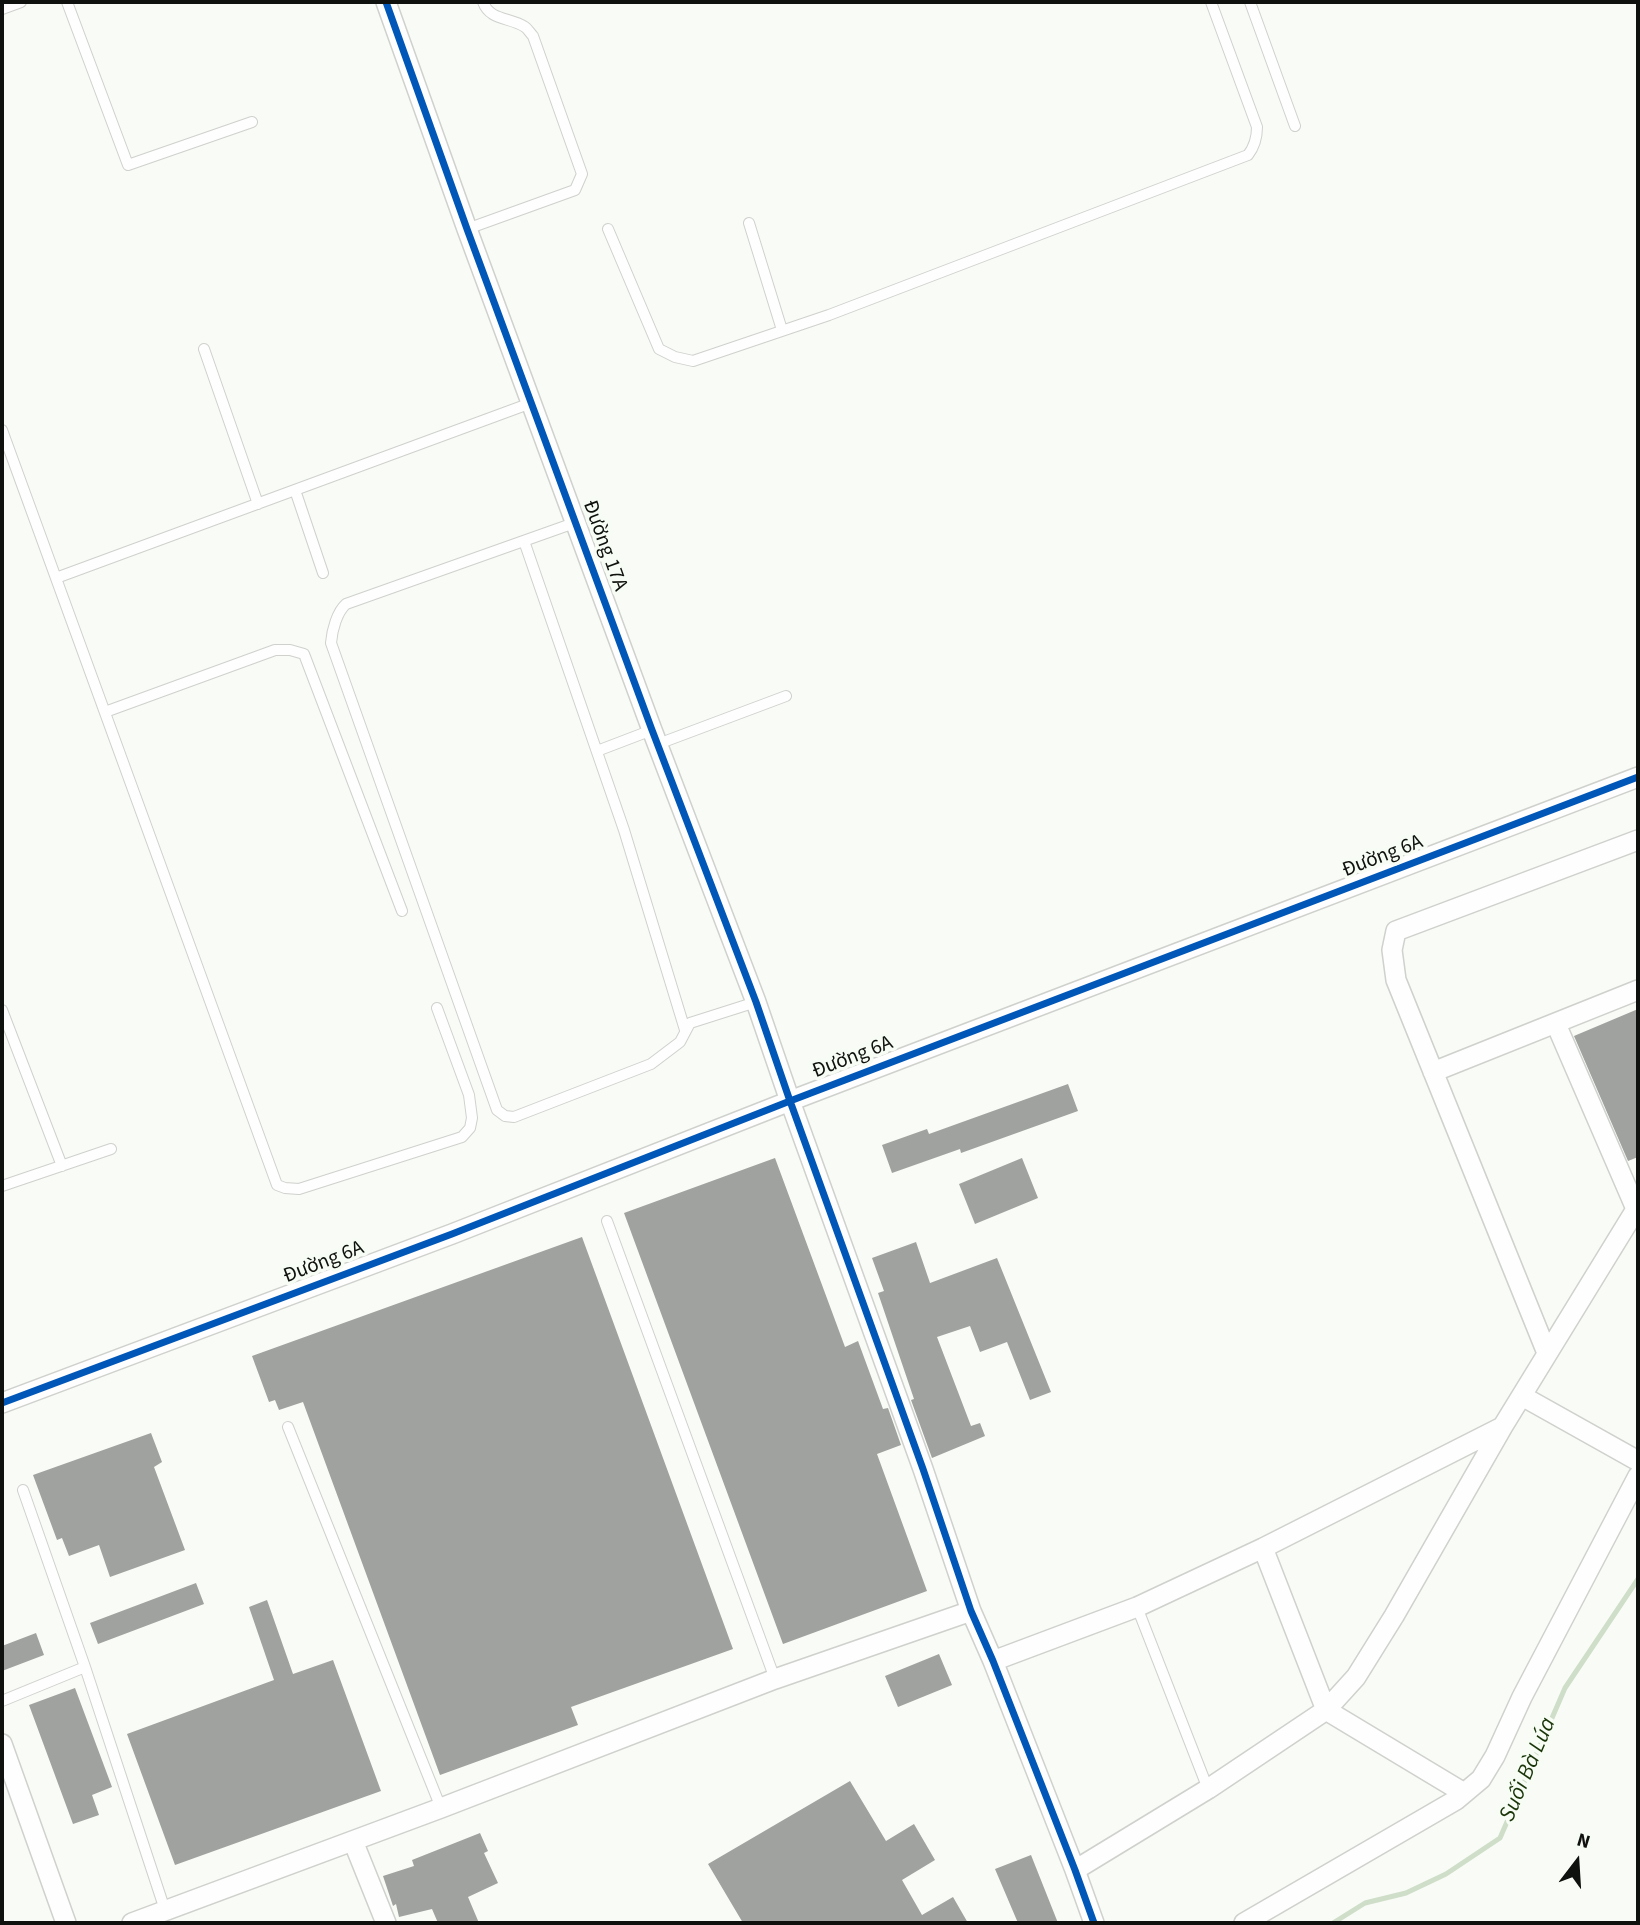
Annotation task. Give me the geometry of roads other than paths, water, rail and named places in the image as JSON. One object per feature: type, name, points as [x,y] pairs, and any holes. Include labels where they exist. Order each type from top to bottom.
[{"type":"street","name":"Đường 17A","points":[[386,2],[531,403],[756,1002],[971,1611],[993,1661],[1094,1923]]},
{"type":"street","name":"Đường 6A","points":[[2,1403],[452,1234],[790,1101],[1638,777]]},
{"type":"street","points":[[1547,1353],[1396,980],[1392,950],[1396,931],[1638,840]]},
{"type":"street","points":[[1433,1072],[1638,990]]},
{"type":"street","points":[[1075,1870],[1209,1789],[1326,1710],[1356,1677],[1503,1426],[1637,1208],[1556,1024]]},
{"type":"street","points":[[1522,1396],[1638,1461]]},
{"type":"street","points":[[993,1661],[1137,1607],[1263,1548],[1503,1426]]},
{"type":"street","points":[[1244,1923],[1456,1800],[1481,1779],[1638,1476]]},
{"type":"street","points":[[1263,1548],[1326,1710],[1464,1793]]},
{"type":"street","points":[[132,1923],[441,1808],[775,1679],[971,1611]]},
{"type":"street","points":[[2,1744],[66,1923]]},
{"type":"street","points":[[353,1841],[386,1923]]},
{"type":"lane","points":[[2,9],[21,2]]},
{"type":"lane","points":[[67,2],[128,165],[252,122]]},
{"type":"lane","points":[[467,229],[575,190],[582,173],[533,36],[525,27],[499,18],[486,10],[483,2]]},
{"type":"lane","points":[[608,229],[659,349],[676,357],[693,361],[829,315],[1248,155],[1254,148],[1257,127],[1211,2]]},
{"type":"lane","points":[[1250,2],[1295,126]]},
{"type":"lane","points":[[749,223],[782,330]]},
{"type":"lane","points":[[204,349],[258,503]]},
{"type":"lane","points":[[57,578],[531,403]]},
{"type":"lane","points":[[2,430],[277,1185],[299,1189],[462,1138],[470,1128],[472,1118],[469,1095],[437,1008]]},
{"type":"lane","points":[[295,490],[323,573]]},
{"type":"lane","points":[[577,522],[346,604],[342,607],[332,633],[331,643],[497,1110],[505,1116],[514,1116],[651,1064],[680,1042],[690,1023],[756,1002]]},
{"type":"lane","points":[[524,541],[624,830],[685,1030]]},
{"type":"lane","points":[[105,712],[275,650],[304,654],[402,911]]},
{"type":"lane","points":[[597,751],[655,737],[786,696]]},
{"type":"lane","points":[[2,1010],[62,1166]]},
{"type":"lane","points":[[2,1186],[111,1149]]},
{"type":"lane","points":[[607,1221],[775,1679]]},
{"type":"lane","points":[[288,1427],[441,1808]]},
{"type":"lane","points":[[23,1490],[165,1910]]},
{"type":"lane","points":[[1137,1607],[1209,1789]]},
{"type":"lane","points":[[2,1701],[85,1667]]},
{"type":"waterway","name":"Suối Bà Lúa","points":[[1333,1923],[1365,1903],[1406,1893],[1446,1874],[1500,1838],[1565,1688],[1638,1579]]}]
